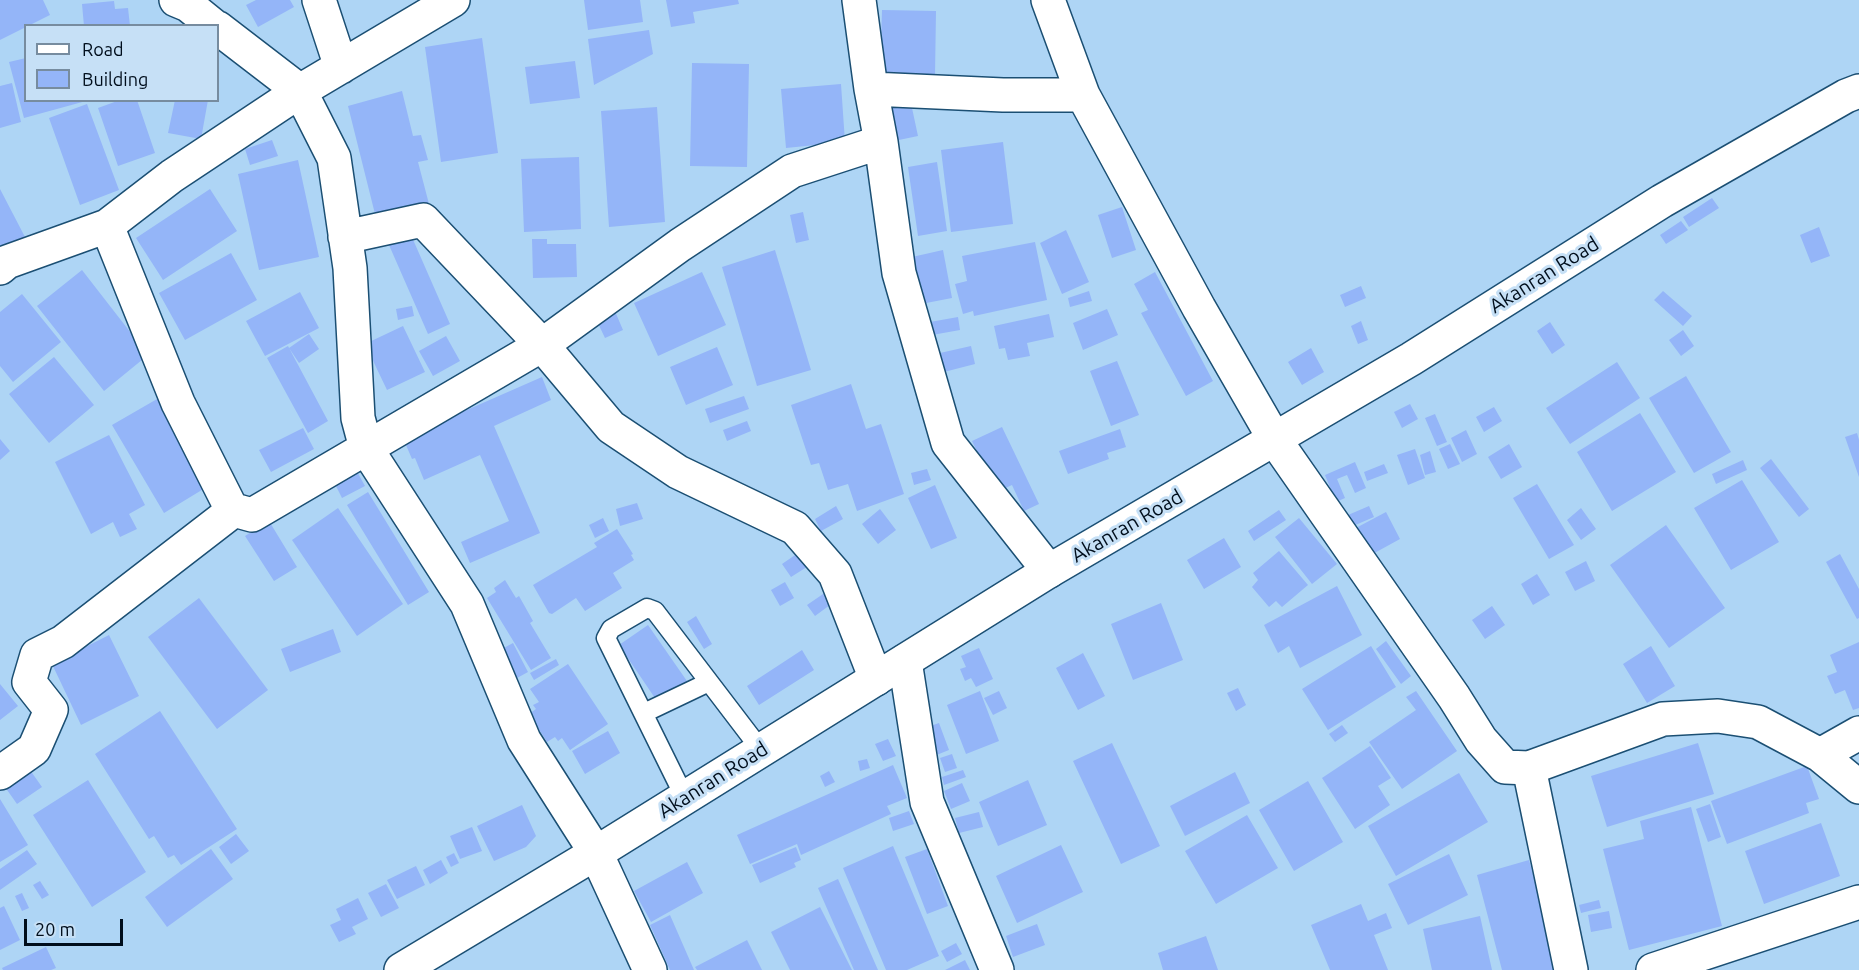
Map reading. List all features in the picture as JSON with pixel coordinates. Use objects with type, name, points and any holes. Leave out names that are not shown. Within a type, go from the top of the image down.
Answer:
[{"type":"street","points":[[176,0],[188,5],[212,24]]},
{"type":"street","points":[[319,0],[340,67]]},
{"type":"street","points":[[0,268],[7,262],[107,226],[172,176],[300,91],[453,0]]},
{"type":"street","points":[[859,0],[899,273],[948,443],[1049,571]]},
{"type":"street","points":[[1048,0],[1083,95],[1199,308],[1275,440],[1448,687],[1481,740],[1506,767],[1529,768],[1663,718],[1718,716],[1758,722],[1820,755],[1859,787]]},
{"type":"street","points":[[219,29],[300,91],[334,158],[350,268],[358,418],[366,448],[466,604],[525,740],[596,853],[650,970]]},
{"type":"street","points":[[871,89],[1083,95]]},
{"type":"street","name":"Akanran Road","points":[[401,970],[596,853],[1049,571],[1411,359],[1662,201],[1846,96],[1859,91]]},
{"type":"street","points":[[107,226],[178,403],[230,506],[234,510],[252,515],[542,345],[680,245],[792,171],[881,142]]},
{"type":"street","points":[[345,237],[423,220],[542,345],[611,427],[678,472],[795,528],[836,574],[876,679]]},
{"type":"street","points":[[0,773],[34,749],[51,710],[30,682],[37,655],[63,642],[234,510]]},
{"type":"street","points":[[905,661],[927,802],[997,970]]},
{"type":"street","points":[[1820,755],[1859,733]]},
{"type":"street","points":[[1529,768],[1571,970]]},
{"type":"street","points":[[1653,970],[1859,902]]},
{"type":"lane","points":[[684,798],[606,638],[612,629],[647,608],[655,611],[762,750]]},
{"type":"lane","points":[[644,713],[709,681]]},
{"type":"building","points":[[0,0],[43,0],[50,15],[32,24],[24,24],[24,28],[0,40]]},
{"type":"building","points":[[256,0],[290,0],[294,7],[258,27],[246,5]]},
{"type":"building","points":[[584,0],[640,0],[643,22],[588,30]]},
{"type":"building","points":[[666,0],[738,0],[739,4],[693,12],[695,23],[671,27]]},
{"type":"building","points":[[114,1],[115,9],[128,8],[130,24],[84,24],[82,4]]},
{"type":"building","points":[[882,10],[936,11],[935,75],[880,74]]},
{"type":"building","points":[[649,30],[653,54],[594,85],[588,39]]},
{"type":"building","points":[[482,38],[498,153],[441,162],[425,47]]},
{"type":"building","points":[[24,58],[24,102],[82,102],[24,118],[9,62]]},
{"type":"building","points":[[575,61],[580,98],[530,104],[525,67]]},
{"type":"building","points":[[692,63],[749,64],[747,167],[690,166]]},
{"type":"building","points":[[12,83],[21,122],[0,128],[0,86]]},
{"type":"building","points":[[841,84],[845,142],[786,148],[781,89]]},
{"type":"building","points":[[402,91],[413,136],[421,135],[428,160],[418,162],[429,204],[376,218],[348,106]]},
{"type":"building","points":[[909,94],[918,136],[894,141],[886,99]]},
{"type":"building","points":[[114,102],[138,102],[155,153],[118,166],[98,108]]},
{"type":"building","points":[[175,102],[208,102],[201,139],[168,133]]},
{"type":"building","points":[[87,104],[119,190],[80,205],[49,118]]},
{"type":"building","points":[[657,107],[665,222],[609,227],[601,111]]},
{"type":"building","points":[[272,140],[278,156],[250,165],[245,149]]},
{"type":"building","points":[[1003,142],[1013,224],[951,232],[941,150]]},
{"type":"building","points":[[579,157],[581,229],[524,232],[521,159]]},
{"type":"building","points":[[298,160],[319,257],[259,270],[238,174]]},
{"type":"building","points":[[937,162],[947,231],[918,236],[908,167]]},
{"type":"building","points":[[0,189],[25,237],[0,250]]},
{"type":"building","points":[[210,189],[237,231],[163,280],[136,238]]},
{"type":"building","points":[[1712,198],[1719,208],[1689,227],[1683,217]]},
{"type":"building","points":[[1122,207],[1136,250],[1112,258],[1098,215]]},
{"type":"building","points":[[803,212],[809,240],[796,243],[790,215]]},
{"type":"building","points":[[1681,221],[1688,230],[1666,244],[1660,235]]},
{"type":"building","points":[[1819,227],[1830,256],[1811,263],[1800,235]]},
{"type":"building","points":[[1066,230],[1089,282],[1062,294],[1040,243]]},
{"type":"building","points":[[411,235],[450,324],[428,334],[389,245]]},
{"type":"building","points":[[532,239],[547,239],[547,244],[576,244],[577,277],[533,278]]},
{"type":"building","points":[[1035,242],[1047,300],[974,316],[973,311],[963,314],[955,284],[967,281],[962,256]]},
{"type":"building","points":[[775,250],[811,370],[757,386],[722,267]]},
{"type":"building","points":[[943,250],[952,298],[921,304],[912,257]]},
{"type":"building","points":[[231,253],[257,300],[185,340],[159,293]]},
{"type":"building","points":[[82,270],[148,355],[104,391],[37,306]]},
{"type":"building","points":[[702,272],[726,325],[658,356],[634,303]]},
{"type":"building","points":[[1155,272],[1213,381],[1186,396],[1141,313],[1148,310],[1134,284]]},
{"type":"building","points":[[1361,286],[1366,298],[1345,307],[1340,295]]},
{"type":"building","points":[[1089,291],[1092,301],[1070,307],[1068,298]]},
{"type":"building","points":[[1663,291],[1692,316],[1683,326],[1654,300]]},
{"type":"building","points":[[300,292],[319,328],[265,356],[246,321]]},
{"type":"building","points":[[22,294],[61,342],[13,382],[0,366],[0,312]]},
{"type":"building","points":[[412,306],[414,316],[398,320],[396,309]]},
{"type":"building","points":[[614,309],[623,330],[605,338],[595,317]]},
{"type":"building","points":[[1107,309],[1118,335],[1083,350],[1073,323]]},
{"type":"building","points":[[1049,314],[1054,337],[1027,343],[1030,356],[1008,360],[1005,348],[999,349],[994,326]]},
{"type":"building","points":[[958,317],[960,330],[932,335],[930,322]]},
{"type":"building","points":[[1361,321],[1368,340],[1358,344],[1351,326]]},
{"type":"building","points":[[1550,322],[1565,345],[1552,354],[1537,331]]},
{"type":"building","points":[[403,326],[425,372],[387,390],[365,344]]},
{"type":"building","points":[[1683,330],[1694,346],[1681,356],[1669,340]]},
{"type":"building","points":[[309,334],[319,349],[299,363],[289,348]]},
{"type":"building","points":[[446,336],[460,361],[433,376],[419,351]]},
{"type":"building","points":[[288,346],[328,421],[308,433],[267,358]]},
{"type":"building","points":[[971,346],[975,364],[944,372],[940,353]]},
{"type":"building","points":[[717,347],[733,385],[686,405],[670,367]]},
{"type":"building","points":[[1311,348],[1324,372],[1302,385],[1288,362]]},
{"type":"building","points":[[54,357],[94,405],[49,443],[9,394]]},
{"type":"building","points":[[1117,361],[1139,415],[1111,426],[1090,371]]},
{"type":"building","points":[[1617,362],[1640,398],[1570,444],[1546,408]]},
{"type":"building","points":[[1686,376],[1731,452],[1694,473],[1649,398]]},
{"type":"building","points":[[542,377],[551,400],[494,426],[540,533],[470,563],[461,542],[509,521],[480,455],[424,480],[403,438]]},
{"type":"building","points":[[851,384],[866,429],[881,424],[904,494],[857,511],[848,484],[828,490],[819,463],[811,465],[791,405]]},
{"type":"building","points":[[164,395],[215,482],[164,513],[112,425]]},
{"type":"building","points":[[744,396],[749,409],[710,423],[705,409]]},
{"type":"building","points":[[1410,404],[1418,419],[1402,428],[1394,412]]},
{"type":"building","points":[[1494,407],[1502,421],[1484,432],[1476,417]]},
{"type":"building","points":[[1640,413],[1676,472],[1612,511],[1577,452]]},
{"type":"building","points":[[1435,414],[1447,442],[1437,446],[1425,418]]},
{"type":"building","points":[[747,421],[751,431],[727,441],[723,430]]},
{"type":"building","points":[[1002,427],[1039,504],[1024,511],[1012,485],[997,492],[972,441]]},
{"type":"building","points":[[303,428],[314,449],[271,472],[259,450]]},
{"type":"building","points":[[1120,429],[1126,447],[1107,453],[1109,459],[1068,474],[1059,451]]},
{"type":"building","points":[[1466,430],[1477,454],[1462,462],[1451,438]]},
{"type":"building","points":[[1857,433],[1859,440],[1859,477],[1845,437]]},
{"type":"building","points":[[109,435],[145,505],[129,514],[137,529],[120,537],[113,522],[91,534],[55,462]]},
{"type":"building","points":[[0,439],[10,451],[0,460]]},
{"type":"building","points":[[1450,444],[1460,464],[1448,469],[1439,449]]},
{"type":"building","points":[[1509,444],[1522,467],[1501,479],[1488,457]]},
{"type":"building","points":[[1415,449],[1425,478],[1408,485],[1397,455]]},
{"type":"building","points":[[1430,451],[1436,472],[1425,475],[1420,455]]},
{"type":"building","points":[[1771,459],[1809,509],[1799,517],[1760,468]]},
{"type":"building","points":[[1743,460],[1747,470],[1716,484],[1712,474]]},
{"type":"building","points":[[1355,462],[1366,488],[1355,493],[1347,475],[1337,479],[1345,498],[1336,502],[1325,475]]},
{"type":"building","points":[[1384,464],[1388,473],[1367,481],[1364,472]]},
{"type":"building","points":[[355,468],[365,486],[342,498],[333,480]]},
{"type":"building","points":[[927,469],[931,480],[914,485],[911,473]]},
{"type":"building","points":[[1742,480],[1779,542],[1731,570],[1694,508]]},
{"type":"building","points":[[1537,484],[1574,545],[1549,559],[1513,498]]},
{"type":"building","points":[[935,485],[957,538],[931,549],[908,498]]},
{"type":"building","points":[[368,492],[429,592],[408,605],[347,505]]},
{"type":"building","points":[[637,503],[643,519],[620,526],[616,509]]},
{"type":"building","points":[[836,506],[843,519],[821,531],[815,519]]},
{"type":"building","points":[[1369,506],[1374,517],[1353,526],[1348,515]]},
{"type":"building","points":[[338,508],[403,604],[357,636],[292,540]]},
{"type":"building","points":[[1581,508],[1596,529],[1581,540],[1567,520]]},
{"type":"building","points":[[880,509],[896,530],[878,544],[862,524]]},
{"type":"building","points":[[1279,510],[1286,520],[1254,541],[1248,531]]},
{"type":"building","points":[[1386,512],[1400,539],[1369,556],[1354,529]]},
{"type":"building","points":[[603,518],[609,531],[595,538],[589,525]]},
{"type":"building","points":[[1299,518],[1337,564],[1312,584],[1275,537]]},
{"type":"building","points":[[269,521],[297,567],[274,581],[245,536]]},
{"type":"building","points":[[1666,525],[1725,608],[1669,648],[1610,565]]},
{"type":"building","points":[[617,529],[633,554],[631,555],[634,560],[613,573],[622,588],[585,611],[576,598],[552,614],[549,613],[533,585],[597,547],[594,543]]},
{"type":"building","points":[[1224,538],[1241,567],[1204,589],[1187,560]]},
{"type":"building","points":[[801,551],[810,565],[791,577],[782,564]]},
{"type":"building","points":[[1279,551],[1308,585],[1282,607],[1276,601],[1269,607],[1252,587],[1258,580],[1253,573]]},
{"type":"building","points":[[1840,554],[1859,589],[1859,618],[1857,619],[1826,562]]},
{"type":"building","points":[[1586,561],[1595,581],[1575,591],[1565,572]]},
{"type":"building","points":[[1537,574],[1550,595],[1533,605],[1521,584]]},
{"type":"building","points":[[505,580],[516,598],[519,596],[533,621],[530,623],[551,658],[531,670],[487,598],[496,592],[494,588]]},
{"type":"building","points":[[785,582],[794,598],[780,606],[771,590]]},
{"type":"building","points":[[1337,586],[1362,635],[1300,668],[1289,646],[1278,653],[1264,625]]},
{"type":"building","points":[[826,592],[834,602],[815,616],[807,605]]},
{"type":"building","points":[[199,598],[268,690],[217,729],[148,637]]},
{"type":"building","points":[[1161,603],[1183,660],[1133,680],[1111,624]]},
{"type":"building","points":[[1492,606],[1505,625],[1485,639],[1472,620]]},
{"type":"building","points":[[696,616],[712,644],[704,649],[687,622]]},
{"type":"building","points":[[648,625],[689,684],[659,704],[619,645]]},
{"type":"building","points":[[333,629],[341,652],[290,672],[281,649]]},
{"type":"building","points":[[109,635],[139,696],[81,725],[52,664]]},
{"type":"building","points":[[1386,641],[1411,676],[1401,684],[1376,649]]},
{"type":"building","points":[[1859,642],[1859,708],[1853,710],[1845,690],[1835,694],[1827,676],[1837,672],[1830,655]]},
{"type":"building","points":[[513,643],[528,672],[517,678],[502,649]]},
{"type":"building","points":[[1371,646],[1396,687],[1328,730],[1302,689]]},
{"type":"building","points":[[1651,646],[1675,686],[1647,703],[1623,664]]},
{"type":"building","points":[[979,648],[993,679],[976,687],[971,678],[965,681],[960,669],[966,667],[961,656]]},
{"type":"building","points":[[802,650],[814,670],[759,705],[747,686]]},
{"type":"building","points":[[1083,653],[1105,696],[1078,710],[1056,668]]},
{"type":"building","points":[[556,659],[559,665],[534,680],[530,673]]},
{"type":"building","points":[[568,664],[608,724],[570,750],[562,738],[558,741],[555,737],[547,742],[529,714],[536,709],[533,705],[539,702],[530,689]]},
{"type":"building","points":[[0,684],[18,706],[0,720]]},
{"type":"building","points":[[1238,688],[1246,705],[1236,711],[1227,693]]},
{"type":"building","points":[[980,691],[999,741],[966,754],[947,705]]},
{"type":"building","points":[[999,691],[1007,708],[993,715],[984,698]]},
{"type":"building","points":[[1416,691],[1457,751],[1402,789],[1369,742],[1416,710],[1406,697]]},
{"type":"building","points":[[160,711],[237,829],[181,865],[174,855],[168,858],[154,836],[149,839],[95,754]]},
{"type":"building","points":[[939,723],[949,750],[929,758],[919,730]]},
{"type":"building","points":[[1342,725],[1348,733],[1335,742],[1329,734]]},
{"type":"building","points":[[608,731],[620,753],[585,774],[572,751]]},
{"type":"building","points":[[888,739],[896,756],[883,761],[875,744]]},
{"type":"building","points":[[1112,743],[1160,846],[1121,864],[1073,761]]},
{"type":"building","points":[[1698,743],[1714,794],[1607,827],[1591,776]]},
{"type":"building","points":[[1370,746],[1391,778],[1378,786],[1390,805],[1355,829],[1322,778]]},
{"type":"building","points":[[952,754],[957,768],[945,772],[940,758]]},
{"type":"building","points":[[867,759],[870,768],[860,771],[858,761]]},
{"type":"building","points":[[893,765],[907,798],[887,806],[891,814],[801,855],[797,844],[750,864],[737,835]]},
{"type":"building","points":[[1807,766],[1819,799],[1806,803],[1809,813],[1727,844],[1711,801]]},
{"type":"building","points":[[30,770],[42,787],[17,804],[5,787]]},
{"type":"building","points":[[963,770],[966,777],[944,785],[942,777]]},
{"type":"building","points":[[829,771],[835,782],[825,787],[820,776]]},
{"type":"building","points":[[1235,772],[1250,803],[1185,836],[1170,806]]},
{"type":"building","points":[[1459,773],[1488,822],[1396,876],[1368,826]]},
{"type":"building","points":[[88,780],[146,872],[92,907],[33,815]]},
{"type":"building","points":[[1028,780],[1047,825],[998,846],[979,802]]},
{"type":"building","points":[[1308,781],[1343,842],[1294,871],[1259,810]]},
{"type":"building","points":[[962,783],[970,801],[951,809],[944,791]]},
{"type":"building","points":[[0,799],[28,845],[0,862]]},
{"type":"building","points":[[1710,804],[1721,837],[1708,842],[1696,809]]},
{"type":"building","points":[[522,805],[536,836],[526,847],[494,861],[477,826]]},
{"type":"building","points":[[1691,807],[1722,926],[1629,950],[1603,849],[1644,839],[1640,821]]},
{"type":"building","points":[[909,811],[914,824],[893,831],[889,818]]},
{"type":"building","points":[[979,812],[983,827],[959,833],[955,818]]},
{"type":"building","points":[[1247,815],[1278,868],[1216,904],[1185,851]]},
{"type":"building","points":[[1821,823],[1840,876],[1764,904],[1745,851]]},
{"type":"building","points":[[472,827],[482,851],[460,859],[450,836]]},
{"type":"building","points":[[236,834],[249,851],[231,864],[219,847]]},
{"type":"building","points":[[1061,845],[1083,892],[1017,923],[996,876]]},
{"type":"building","points":[[893,846],[939,956],[907,970],[886,970],[843,868]]},
{"type":"building","points":[[796,847],[801,860],[794,863],[796,867],[760,883],[752,865]]},
{"type":"building","points":[[211,849],[233,879],[167,927],[145,897]]},
{"type":"building","points":[[927,849],[948,906],[927,914],[905,857]]},
{"type":"building","points":[[27,850],[37,864],[0,890],[0,869]]},
{"type":"building","points":[[454,853],[459,863],[451,867],[446,857]]},
{"type":"building","points":[[1449,854],[1468,895],[1408,925],[1388,884]]},
{"type":"building","points":[[441,860],[448,873],[430,884],[423,870]]},
{"type":"building","points":[[1529,860],[1559,970],[1502,970],[1477,875]]},
{"type":"building","points":[[687,862],[703,893],[651,922],[634,891]]},
{"type":"building","points":[[416,866],[425,885],[397,899],[387,880]]},
{"type":"building","points":[[838,879],[878,970],[854,970],[818,888]]},
{"type":"building","points":[[40,881],[49,895],[42,899],[33,885]]},
{"type":"building","points":[[386,884],[399,908],[381,917],[368,893]]},
{"type":"building","points":[[22,893],[29,908],[22,911],[15,896]]},
{"type":"building","points":[[358,898],[368,919],[352,927],[356,934],[339,942],[330,925],[341,920],[336,909]]},
{"type":"building","points":[[1599,900],[1601,908],[1581,913],[1579,905]]},
{"type":"building","points":[[1361,904],[1368,921],[1386,913],[1392,928],[1374,935],[1388,970],[1330,970],[1311,925]]},
{"type":"building","points":[[4,906],[20,940],[0,950],[0,908]]},
{"type":"building","points":[[820,907],[852,970],[790,970],[771,932]]},
{"type":"building","points":[[1609,911],[1612,928],[1591,932],[1588,915]]},
{"type":"building","points":[[670,915],[694,970],[670,970],[650,925]]},
{"type":"building","points":[[1480,916],[1492,970],[1432,970],[1423,929]]},
{"type":"building","points":[[1037,924],[1045,945],[1013,957],[1006,936]]},
{"type":"building","points":[[1206,936],[1218,970],[1163,970],[1158,953]]},
{"type":"building","points":[[747,940],[762,970],[697,970],[695,967]]},
{"type":"building","points":[[956,943],[962,954],[947,962],[941,951]]},
{"type":"building","points":[[46,947],[56,968],[51,970],[3,970],[2,968]]},
{"type":"building","points":[[965,960],[970,970],[945,970]]}]
